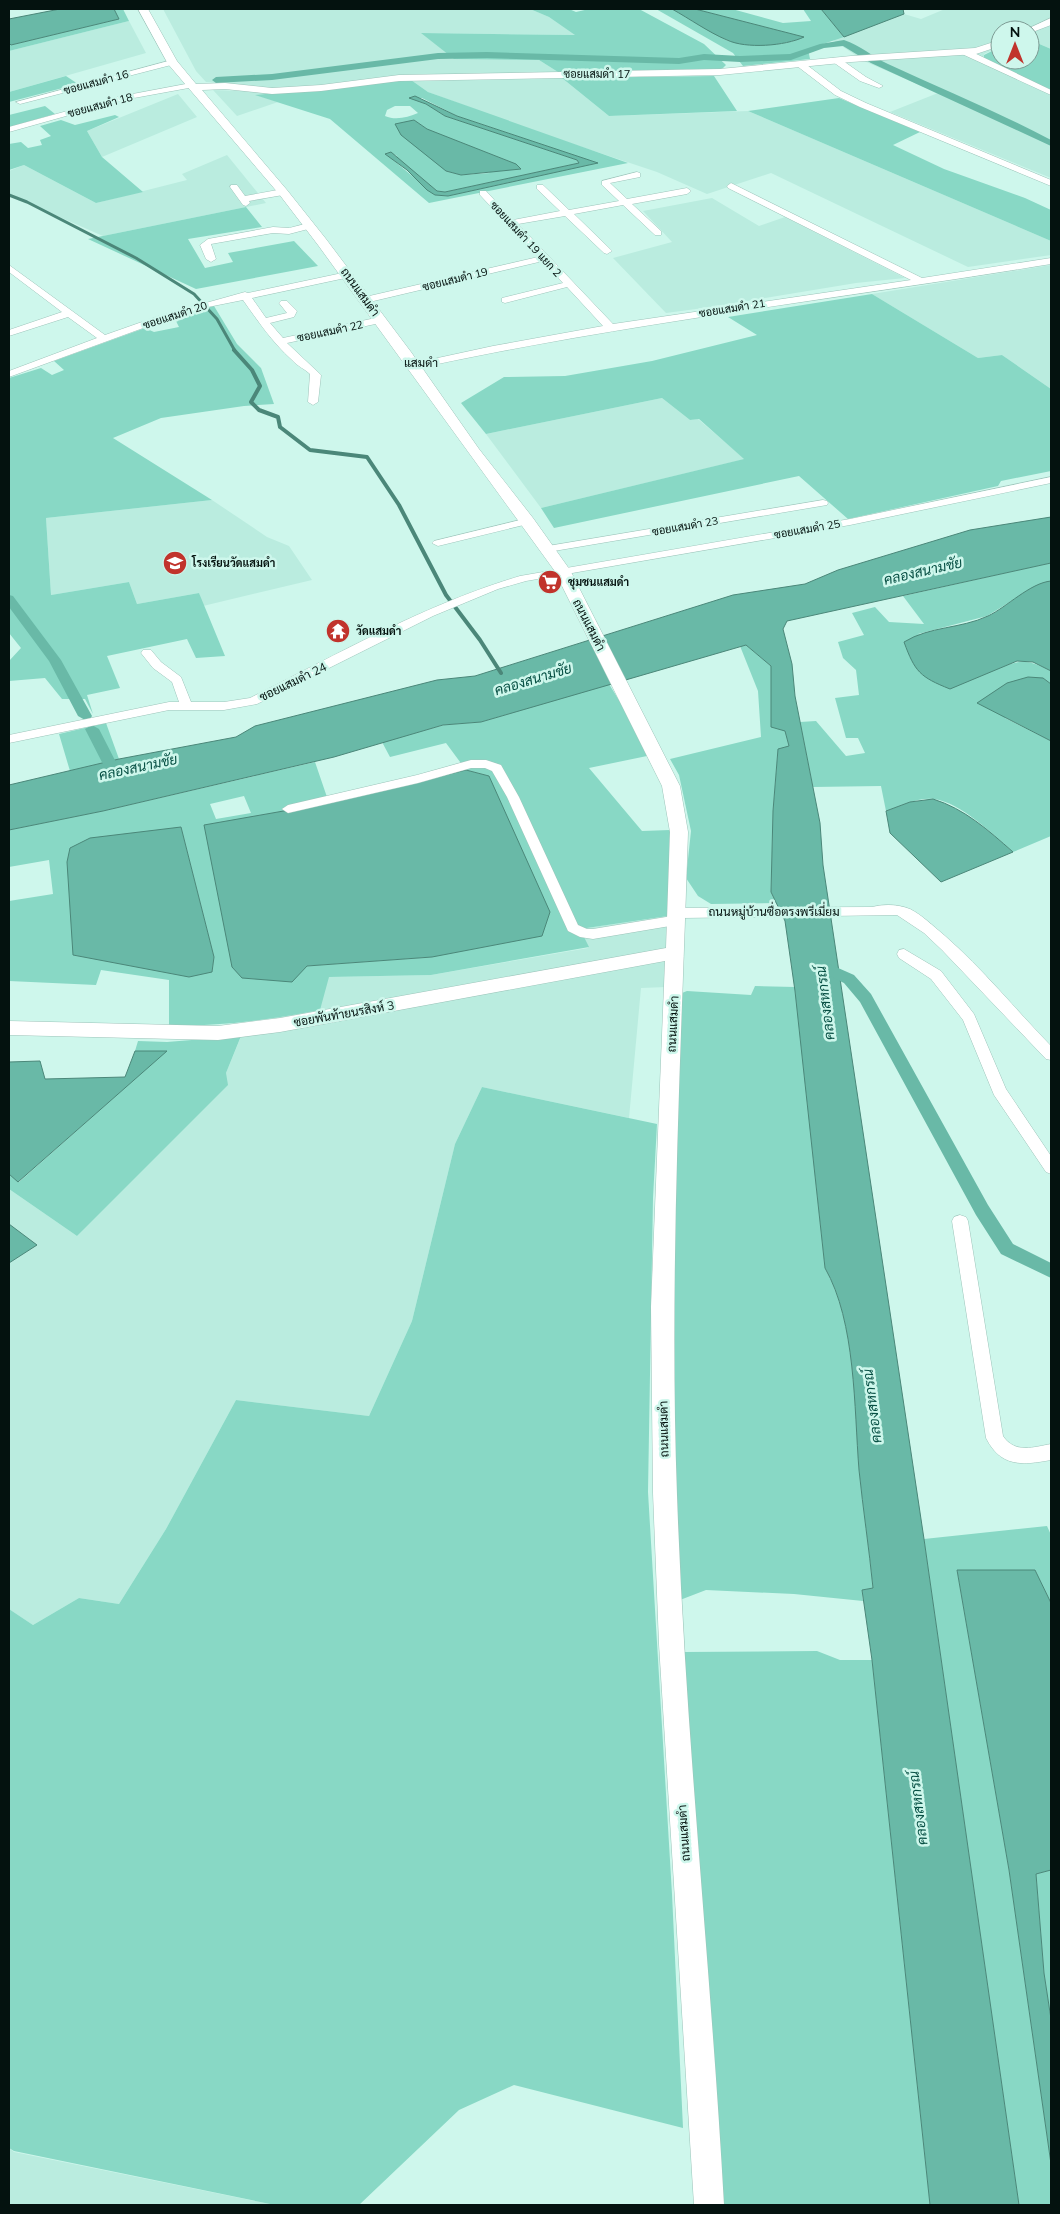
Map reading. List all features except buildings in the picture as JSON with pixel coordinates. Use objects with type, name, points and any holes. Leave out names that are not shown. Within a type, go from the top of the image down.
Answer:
[{"type":"street","name":"ถนนแสมดำ","points":[[143,9],[172,62],[283,192],[347,275],[474,452],[528,521],[562,570],[673,790],[679,832],[676,953],[667,1120],[662,1307],[665,1493],[671,1644],[709,2205]]},
{"type":"street","name":"ซอยแสมดำ 17","points":[[192,86],[225,86],[272,91],[320,88],[391,78],[683,74],[882,56],[965,52],[990,46]]},
{"type":"street","points":[[965,52],[1051,93]]},
{"type":"street","points":[[836,60],[857,76],[879,86]]},
{"type":"street","name":"ซอยแสมดำ 16","points":[[20,102],[172,62]]},
{"type":"street","points":[[800,64],[838,93],[863,105],[1051,183]]},
{"type":"street","name":"ซอยแสมดำ 18","points":[[9,130],[122,98],[192,86]]},
{"type":"street","points":[[637,175],[606,181],[605,183],[658,233]]},
{"type":"street","points":[[731,186],[919,280]]},
{"type":"street","points":[[234,187],[245,201],[283,192]]},
{"type":"street","points":[[540,187],[607,251]]},
{"type":"street","points":[[511,223],[688,191]]},
{"type":"street","name":"ซอยแสมดำ 19 แยก 2","points":[[482,193],[610,327]]},
{"type":"street","points":[[211,259],[206,245],[208,242],[276,230],[289,231],[309,226]]},
{"type":"street","name":"ซอยแสมดำ 19","points":[[365,300],[545,258]]},
{"type":"street","name":"ซอยแสมดำ 21","points":[[414,366],[481,350],[610,327],[1051,261]]},
{"type":"street","points":[[9,268],[104,338]]},
{"type":"street","name":"ซอยแสมดำ 20","points":[[9,374],[104,338],[206,304],[347,275]]},
{"type":"street","points":[[505,300],[569,284]]},
{"type":"street","points":[[245,296],[280,342],[297,360],[316,375],[313,402]]},
{"type":"street","points":[[263,322],[291,315],[292,312],[284,303]]},
{"type":"street","points":[[9,334],[70,313]]},
{"type":"street","name":"ซอยแสมดำ 22","points":[[280,342],[380,320]]},
{"type":"street","name":"ซอยแสมดำ 25","points":[[562,570],[850,522],[1051,480]]},
{"type":"street","name":"ซอยแสมดำ 23","points":[[548,550],[823,502]]},
{"type":"street","points":[[438,543],[528,521]]},
{"type":"street","name":"ซอยแสมดำ 24","points":[[9,739],[159,707],[224,706],[254,700],[429,614],[509,582],[562,570]]},
{"type":"street","points":[[147,653],[157,665],[177,680],[186,706]]},
{"type":"street","name":"ถนนหมู่บ้านซื่อตรงพรีเมี่ยม","points":[[288,809],[418,779],[472,764],[486,764],[497,768],[513,797],[573,928],[578,931],[593,934],[676,916],[771,912],[872,912],[880,917],[904,924],[917,923],[943,941],[1051,1055]]},
{"type":"street","name":"ซอยพันท้ายนรสิงห์ 3","points":[[9,1028],[218,1033],[328,1017],[676,953]]},
{"type":"street","points":[[904,954],[936,976],[969,1018],[977,1032],[999,1090],[1051,1168]]},
{"type":"street","points":[[960,1221],[995,1438],[1004,1453],[1016,1457],[1051,1452]]},
{"type":"shaded area","points":[[114,9],[123,9],[129,21],[9,51],[9,43],[11,45],[119,19]]},
{"type":"shaded area","points":[[163,9],[530,9],[549,17],[576,35],[422,33],[454,59],[539,60],[558,72],[562,78],[609,116],[748,111],[1051,241],[1051,255],[968,267],[771,173],[707,194],[657,172],[540,133],[428,92],[411,80],[257,95],[278,102],[237,116],[213,90],[240,91],[233,84],[206,82],[196,71]]},
{"type":"shaded area","points":[[530,9],[569,9],[576,12],[589,9],[639,9],[704,44],[726,65],[722,69],[558,72],[539,60],[454,59],[421,33],[575,35],[549,17]]},
{"type":"shaded area","points":[[656,9],[672,9],[728,41],[779,44],[803,37],[695,9],[732,9],[783,23],[811,21],[803,9],[821,9],[844,37],[808,49],[810,59],[743,66],[733,53]]},
{"type":"shaded area","points":[[945,9],[1051,9],[1051,49],[1040,44],[1040,20],[990,20],[990,51],[984,54],[984,57],[990,62],[990,70],[1008,70],[1051,90],[1051,178],[890,112],[938,93],[864,61],[833,40],[904,14],[921,19]]},
{"type":"shaded area","points":[[129,21],[146,53],[9,92],[9,51]]},
{"type":"shaded area","points":[[1040,44],[1051,49],[1051,90],[1008,70],[1040,70]]},
{"type":"shaded area","points":[[990,52],[990,62],[984,58],[984,55]]},
{"type":"shaded area","points":[[66,76],[78,84],[9,102],[9,92]]},
{"type":"shaded area","points":[[714,76],[737,111],[609,116],[562,78]]},
{"type":"shaded area","points":[[411,80],[428,92],[628,163],[429,203],[330,119],[255,95]],"holes":[[[410,98],[422,98],[457,116],[597,163],[448,196],[435,195],[386,154],[396,155],[399,160],[437,191],[445,192],[579,163],[577,160],[445,116],[426,104]],[[395,106],[410,106],[418,113],[398,118],[385,116],[387,110]],[[414,120],[490,173],[461,175],[446,171]]]},
{"type":"shaded area","points":[[178,94],[197,117],[102,157],[87,131]]},
{"type":"shaded area","points":[[839,98],[920,132],[893,145],[944,169],[1025,198],[1051,210],[1051,241],[748,111]]},
{"type":"shaded area","points":[[45,106],[55,114],[9,127],[9,115]]},
{"type":"shaded area","points":[[115,115],[119,117],[87,131],[102,157],[143,192],[96,203],[24,165],[9,170],[9,144],[21,142],[28,148],[42,145],[40,140],[51,136],[40,126],[61,120],[75,125]]},
{"type":"shaded area","points":[[227,155],[266,203],[103,236],[9,195],[9,171],[24,165],[96,203],[187,180],[182,174]]},
{"type":"shaded area","points":[[712,198],[759,226],[785,217],[905,278],[856,283],[666,313],[613,258],[672,242],[643,211]]},
{"type":"shaded area","points":[[246,207],[262,227],[188,239],[205,268],[233,262],[228,253],[294,241],[318,266],[196,289],[88,239]]},
{"type":"shaded area","points":[[1051,265],[1051,389],[1002,355],[978,358],[872,294]]},
{"type":"shaded area","points":[[872,294],[978,358],[1002,355],[1051,389],[1051,471],[1001,481],[998,486],[848,519],[799,476],[554,528],[541,508],[744,459],[699,419],[690,420],[662,398],[486,434],[461,403],[504,377],[565,376],[652,361],[757,335],[728,317]]},
{"type":"shaded area","points":[[214,306],[237,344],[261,368],[274,404],[244,406],[161,418],[113,438],[212,500],[46,518],[51,595],[129,582],[137,604],[199,593],[225,656],[196,658],[187,639],[107,656],[120,688],[87,695],[93,714],[85,699],[62,699],[45,678],[9,681],[9,661],[21,648],[9,633],[9,378],[41,368],[52,375],[64,370],[54,361],[145,328],[154,332],[179,327],[174,317]]},
{"type":"shaded area","points":[[662,398],[690,420],[698,419],[745,459],[541,508],[486,434]]},
{"type":"shaded area","name":"โรงเรียนวัดแสมดำ","points":[[212,500],[267,537],[289,546],[312,580],[203,606],[199,593],[137,604],[129,582],[51,595],[46,518]]},
{"type":"shaded area","points":[[1051,563],[1051,581],[1028,591],[987,616],[918,634],[994,670],[1017,662],[1028,662],[1051,671],[1051,684],[1043,678],[1005,718],[1051,741],[1051,836],[1013,852],[976,820],[955,806],[945,802],[934,799],[922,799],[886,811],[881,786],[813,787],[800,722],[816,721],[846,756],[865,753],[858,738],[846,738],[835,698],[859,695],[856,670],[843,658],[838,642],[864,635],[852,613],[875,607],[889,622],[924,624],[903,596]]},
{"type":"shaded area","points":[[746,645],[771,666],[789,746],[778,750],[773,811],[771,892],[776,903],[711,904],[698,896],[686,878],[691,831],[679,775],[670,759],[761,737],[758,691],[740,646]]},
{"type":"shaded area","points":[[609,684],[633,723],[647,756],[589,768],[642,831],[670,830],[668,916],[580,929],[589,947],[431,975],[329,977],[320,1010],[245,1022],[169,1026],[169,980],[101,970],[96,985],[9,981],[9,901],[53,894],[49,860],[9,867],[9,830],[103,811],[315,762],[329,803],[307,966],[432,957],[489,776],[466,770],[446,743],[390,757],[382,742],[444,725],[481,722]],"holes":[[[244,796],[251,813],[216,819],[210,804]],[[181,827],[214,957],[212,972],[73,955]]]},
{"type":"shaded area","points":[[106,723],[119,759],[70,771],[59,734]]},
{"type":"shaded area","points":[[668,916],[666,987],[641,988],[629,1118],[482,1087],[455,1144],[412,1321],[369,1416],[236,1400],[166,1529],[119,1604],[79,1598],[33,1625],[9,1609],[9,1189],[77,1236],[226,1073],[247,1022],[272,1020],[329,977],[431,975],[588,948],[580,929]]},
{"type":"shaded area","points":[[755,986],[795,987],[825,1268],[843,1314],[852,1366],[859,1470],[873,1588],[862,1590],[863,1601],[794,1594],[706,1590],[680,1600],[670,1410],[672,1251],[682,993],[687,991],[751,995]]},
{"type":"shaded area","points":[[241,1036],[226,1073],[228,1085],[77,1236],[9,1189],[9,1174],[19,1182],[166,1051],[135,1051],[138,1041],[167,1042]]},
{"type":"shaded area","points":[[482,1087],[657,1124],[653,1198],[648,1492],[672,1894],[683,2128],[514,2085],[459,2110],[359,2205],[275,2205],[14,2151],[9,2148],[9,1609],[33,1625],[79,1598],[119,1604],[166,1529],[236,1400],[369,1416],[412,1321],[455,1144]]},
{"type":"shaded area","points":[[1047,1526],[1051,1535],[1051,1603],[1035,1570],[957,1570],[1009,1870],[1051,2164],[1051,2205],[1019,2205],[924,1539]]},
{"type":"shaded area","points":[[817,1651],[840,1660],[872,1660],[930,2205],[721,2205],[684,1652]]},
{"type":"shaded area","points":[[1051,1870],[1051,2019],[1044,1973],[1036,1874]]},
{"type":"shaded area","points":[[9,2148],[14,2152],[275,2205],[9,2205]]},
{"type":"water","points":[[60,9],[114,9],[119,19],[11,45],[9,43],[9,19]]},
{"type":"water","points":[[672,9],[695,9],[804,37],[787,43],[744,45],[713,33]]},
{"type":"water","points":[[821,9],[903,9],[904,14],[844,37]]},
{"type":"water","points":[[415,96],[457,116],[598,163],[448,196],[435,195],[427,190],[407,170],[385,154],[391,152],[437,191],[445,192],[579,163],[577,160],[445,116],[426,104],[409,98]]},
{"type":"water","points":[[414,120],[427,129],[516,164],[521,169],[461,175],[446,171],[401,135],[395,124]]},
{"type":"water","points":[[1051,517],[1051,563],[787,621],[783,629],[792,664],[795,696],[820,823],[823,865],[924,1539],[1019,2205],[930,2205],[872,1660],[862,1590],[873,1588],[859,1470],[852,1366],[843,1314],[825,1268],[795,991],[785,921],[771,892],[773,811],[778,749],[789,746],[785,731],[771,727],[771,666],[746,645],[481,722],[443,725],[334,757],[103,811],[9,830],[9,785],[119,759],[236,737],[255,726],[437,680],[475,676],[733,595],[805,584],[838,570],[970,530]]},
{"type":"water","points":[[1051,581],[1051,671],[1033,662],[1017,661],[950,689],[925,677],[915,667],[904,642],[924,633],[988,616],[1035,586]]},
{"type":"water","points":[[1028,677],[1043,678],[1051,684],[1051,741],[977,703],[1007,683]]},
{"type":"water","points":[[466,770],[489,776],[550,912],[542,936],[432,957],[307,966],[292,982],[242,978],[232,967],[204,825],[329,803]]},
{"type":"water","points":[[933,799],[966,814],[1013,852],[941,882],[890,833],[886,811],[910,802]]},
{"type":"water","points":[[181,827],[214,957],[212,972],[189,977],[73,955],[67,862],[70,848],[90,838]]},
{"type":"water","points":[[135,1051],[167,1051],[18,1182],[9,1174],[9,1062],[40,1061],[45,1079],[125,1077]]},
{"type":"water","points":[[9,1224],[37,1245],[9,1263]]},
{"type":"water","points":[[957,1570],[1035,1570],[1051,1603],[1051,1870],[1036,1874],[1044,1973],[1051,2019],[1051,2164],[1009,1870]]},
{"type":"waterway","points":[[216,80],[272,77],[438,56],[487,55],[679,61],[704,57],[740,59],[791,57],[823,46],[844,43],[874,61],[1014,124],[1051,143]]},
{"type":"waterway","points":[[9,195],[27,202],[136,258],[194,294],[217,319],[235,351]]},
{"type":"waterway","name":"คลองสนามชัย","points":[[234,350],[252,370],[260,386],[251,402],[259,410],[278,417],[280,427],[310,450],[367,457],[399,505],[446,595],[480,640],[501,673]]},
{"type":"waterway","points":[[9,599],[55,660],[85,716]]},
{"type":"waterway","name":"คลองสนามชัย","points":[[92,729],[114,772]]},
{"type":"waterway","name":"คลองสหกรณ์","points":[[820,965],[849,979],[866,998],[982,1210],[1007,1249],[1051,1271]]},
{"type":"place","name":"โรงเรียนวัดแสมดำ","points":[[175,563]]},
{"type":"place","name":"ชุมชนแสมดำ","points":[[550,582]]},
{"type":"place","name":"วัดแสมดำ","points":[[338,631]]},
{"type":"district","name":"แสมดำ","points":[[421,363]]}]
